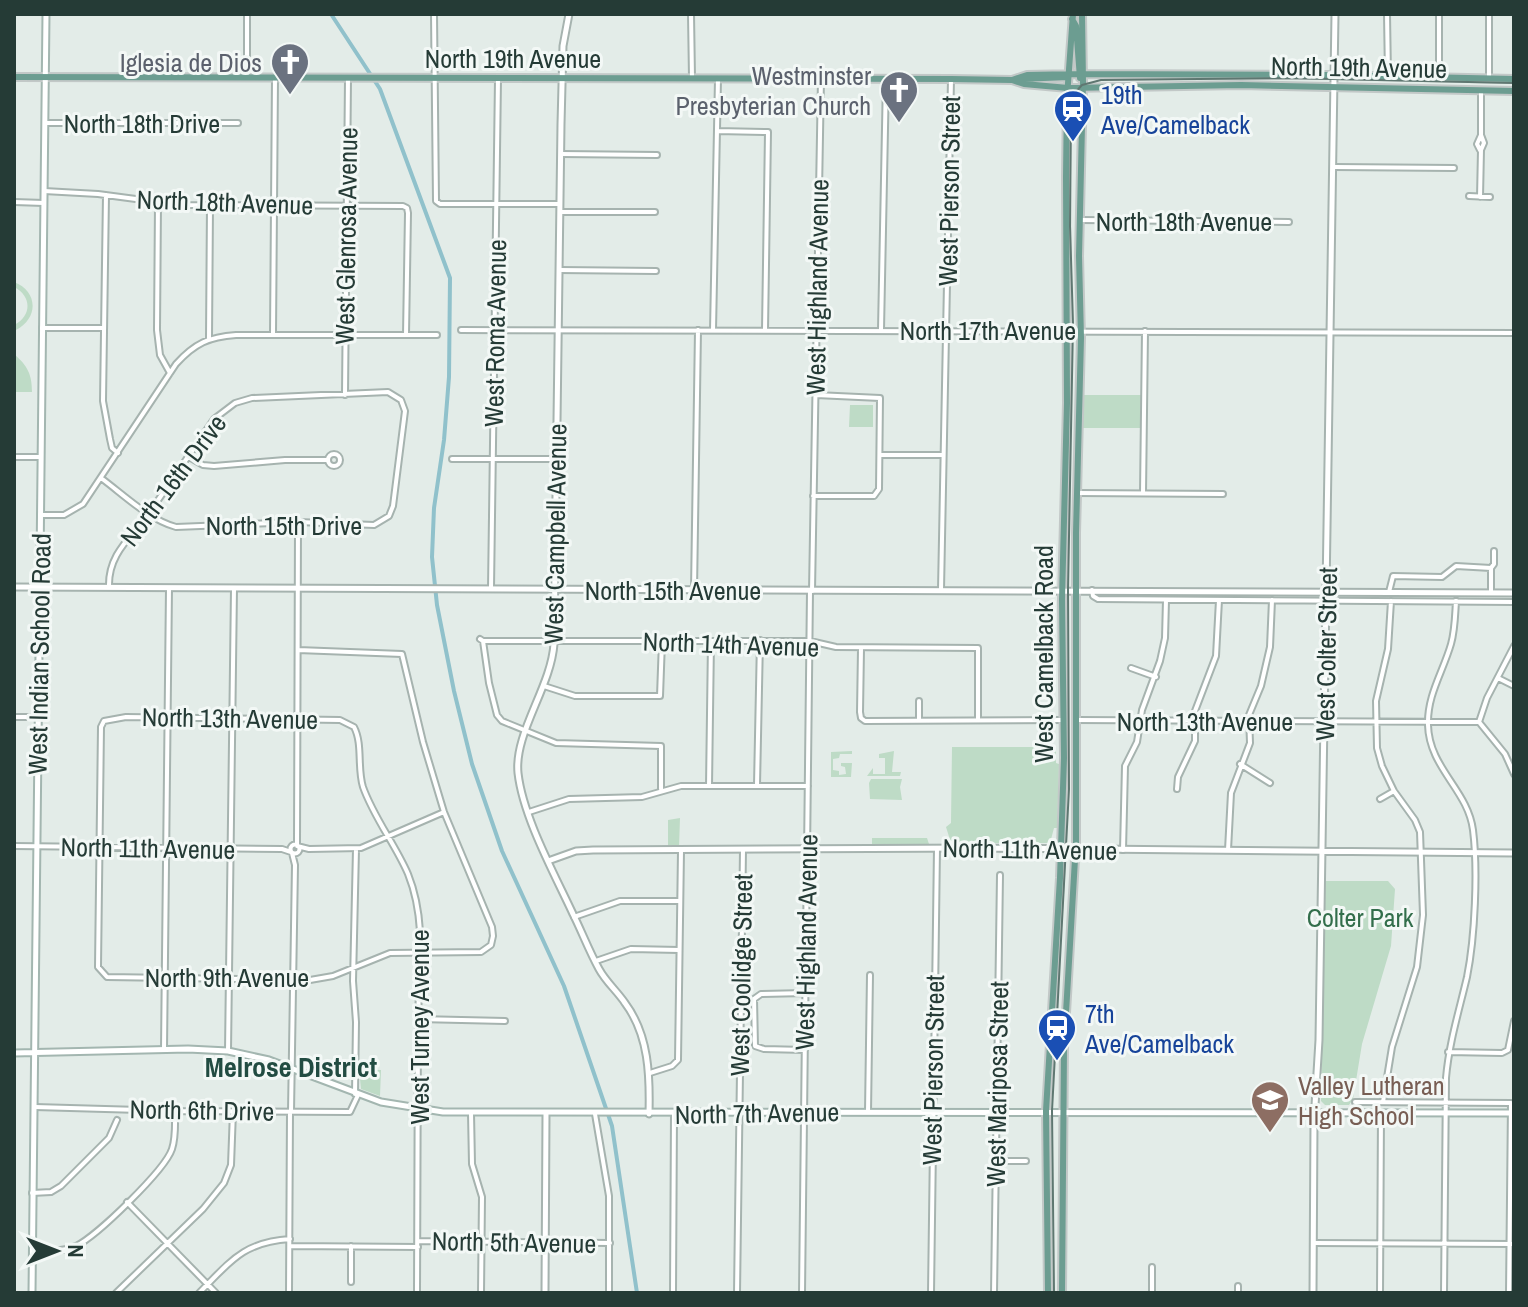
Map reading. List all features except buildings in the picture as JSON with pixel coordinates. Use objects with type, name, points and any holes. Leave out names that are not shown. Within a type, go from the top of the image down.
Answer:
[{"type":"main road","name":"West Camelback Road","points":[[1062,1293],[1066,992],[1076,850],[1082,14]]},
{"type":"main road","name":"West Camelback Road","points":[[1048,1293],[1046,1111],[1061,849],[1068,76],[1072,16]]},
{"type":"main road","points":[[1072,16],[1082,77]]},
{"type":"main road","name":"North 19th Avenue","points":[[1012,80],[1027,75],[1336,75],[1514,79]]},
{"type":"main road","name":"North 19th Avenue","points":[[14,77],[886,78],[1012,80],[1068,88],[1082,77]]},
{"type":"main road","name":"North 19th Avenue","points":[[1082,77],[1091,87],[1241,85],[1514,91]]},
{"type":"street","name":"West Indian School Road","points":[[32,1293],[46,14]]},
{"type":"street","points":[[247,14],[247,77]]},
{"type":"street","points":[[434,14],[436,201],[440,204],[560,204]]},
{"type":"street","name":"West Campbell Avenue","points":[[569,14],[563,46],[562,78],[554,640],[550,667],[526,732],[518,767],[529,812],[548,861],[595,962],[634,1018],[647,1054],[650,1073],[649,1114]]},
{"type":"street","points":[[691,14],[692,78]]},
{"type":"street","name":"West Colter Street","points":[[1313,1293],[1335,167],[1335,14]]},
{"type":"street","points":[[1387,14],[1388,76]]},
{"type":"street","points":[[1439,14],[1439,78]]},
{"type":"street","points":[[1489,14],[1489,79]]},
{"type":"street","points":[[273,335],[275,77]]},
{"type":"street","name":"West Glenrosa Avenue","points":[[345,395],[348,77]]},
{"type":"street","name":"West Roma Avenue","points":[[491,589],[498,78]]},
{"type":"street","name":"West Highland Avenue","points":[[802,1293],[821,78]]},
{"type":"street","points":[[881,330],[886,78]]},
{"type":"street","points":[[713,330],[718,79]]},
{"type":"street","name":"West Pierson Street","points":[[941,590],[951,79]]},
{"type":"street","points":[[1480,197],[1481,150],[1477,144],[1481,135],[1481,89]]},
{"type":"street","name":"North 18th Drive","points":[[45,123],[238,123]]},
{"type":"street","points":[[717,131],[768,132],[765,330]]},
{"type":"street","points":[[561,154],[657,155]]},
{"type":"street","points":[[1335,167],[1454,168]]},
{"type":"street","name":"North 18th Avenue","points":[[44,191],[210,206],[407,208],[406,335]]},
{"type":"street","points":[[106,195],[104,414],[112,448],[118,453]]},
{"type":"street","points":[[1469,196],[1490,197]]},
{"type":"street","points":[[14,202],[44,203]]},
{"type":"street","points":[[158,203],[157,330],[160,355],[170,373]]},
{"type":"street","points":[[209,338],[210,206]]},
{"type":"street","points":[[560,212],[655,212]]},
{"type":"street","name":"North 18th Avenue","points":[[1080,220],[1289,222]]},
{"type":"street","points":[[559,270],[656,271]]},
{"type":"street","points":[[42,328],[104,328]]},
{"type":"street","name":"North 17th Avenue","points":[[461,330],[1514,333]]},
{"type":"street","points":[[694,590],[698,330]]},
{"type":"street","points":[[1143,493],[1145,331]]},
{"type":"street","points":[[40,515],[73,512],[83,504],[170,373],[186,353],[209,338],[437,335]]},
{"type":"street","name":"North 16th Drive","points":[[109,587],[110,564],[214,419],[235,403],[261,397],[388,392],[396,396],[403,404],[405,422],[393,506],[385,519]]},
{"type":"street","points":[[813,496],[877,495],[880,455],[880,398],[816,395]]},
{"type":"street","points":[[880,455],[943,455]]},
{"type":"street","points":[[14,457],[41,457]]},
{"type":"street","points":[[189,457],[203,465],[214,466],[328,460]]},
{"type":"street","points":[[452,459],[556,459]]},
{"type":"street","name":"North 15th Drive","points":[[101,478],[162,523],[176,527],[298,522],[374,525],[385,519]]},
{"type":"street","points":[[1077,493],[1223,494]]},
{"type":"street","points":[[289,1293],[298,522]]},
{"type":"street","points":[[1491,593],[1494,551]]},
{"type":"street","points":[[1389,592],[1393,576],[1442,577],[1456,566],[1491,568]]},
{"type":"street","name":"North 15th Avenue","points":[[14,587],[1514,593]]},
{"type":"street","points":[[164,1049],[169,588]]},
{"type":"street","points":[[228,1051],[234,588]]},
{"type":"street","name":"North 15th Avenue","points":[[1092,590],[1094,598],[1514,602]]},
{"type":"street","points":[[1138,591],[1138,599]]},
{"type":"street","points":[[1123,850],[1125,766],[1137,742],[1140,721],[1156,677],[1163,647],[1166,600]]},
{"type":"street","points":[[1177,789],[1178,777],[1195,741],[1195,711],[1216,656],[1219,600]]},
{"type":"street","points":[[1228,851],[1229,803],[1240,764],[1250,743],[1249,715],[1268,658],[1272,600]]},
{"type":"street","points":[[1383,1102],[1392,1047],[1413,981],[1421,942],[1423,852],[1417,825],[1394,791],[1382,766],[1376,723],[1376,701],[1388,649],[1391,601]]},
{"type":"street","points":[[1444,1293],[1448,1052],[1471,948],[1474,852],[1470,815],[1460,794],[1436,760],[1428,722],[1433,688],[1454,631],[1456,601]]},
{"type":"street","name":"North 14th Avenue","points":[[526,732],[502,721],[497,715],[481,640],[760,640],[810,641],[836,647],[861,648],[978,648],[978,720]]},
{"type":"street","points":[[757,785],[760,640]]},
{"type":"street","points":[[544,686],[575,696],[660,696],[662,641]]},
{"type":"street","points":[[709,786],[711,641]]},
{"type":"street","points":[[1514,646],[1487,698],[1479,722],[1507,759],[1514,774]]},
{"type":"street","points":[[861,648],[861,718],[865,721],[1064,720]]},
{"type":"street","points":[[295,849],[356,849],[444,812],[402,654],[298,650]]},
{"type":"street","points":[[1131,668],[1156,677]]},
{"type":"street","points":[[1498,678],[1514,686]]},
{"type":"street","points":[[919,701],[919,720]]},
{"type":"street","points":[[14,717],[38,717]]},
{"type":"street","name":"North 13th Avenue","points":[[100,847],[101,727],[104,721],[126,717],[340,720],[354,727]]},
{"type":"street","name":"North 13th Avenue","points":[[1076,720],[1479,722]]},
{"type":"street","name":"West Turney Avenue","points":[[354,727],[362,782],[411,884],[419,910],[417,1293]]},
{"type":"street","points":[[526,732],[556,743],[661,746],[661,789]]},
{"type":"street","points":[[1507,759],[1514,755]]},
{"type":"street","points":[[1240,764],[1270,783]]},
{"type":"street","points":[[529,812],[569,799],[642,797],[661,789],[681,786],[808,786]]},
{"type":"street","points":[[1380,799],[1394,791]]},
{"type":"street","name":"North 9th Avenue","points":[[100,847],[98,967],[107,977],[293,980],[333,976],[390,953],[481,952],[491,945],[492,927],[444,812]]},
{"type":"street","name":"North 11th Avenue","points":[[14,846],[295,849]]},
{"type":"street","name":"West Pierson Street","points":[[931,1293],[937,848]]},
{"type":"street","name":"North 11th Avenue","points":[[548,861],[584,850],[937,848],[1514,853]]},
{"type":"street","points":[[356,849],[354,966],[357,1094]]},
{"type":"street","name":"West Coolidge Street","points":[[737,1293],[743,850]]},
{"type":"street","points":[[650,1073],[672,1066],[678,1060],[681,851]]},
{"type":"street","name":"West Mariposa Street","points":[[994,1293],[1000,875]]},
{"type":"street","points":[[574,917],[620,901],[680,901]]},
{"type":"street","points":[[595,962],[631,949],[679,950]]},
{"type":"street","points":[[868,1112],[870,975]]},
{"type":"street","points":[[805,1050],[757,1048],[754,1043],[754,999],[761,994],[806,993]]},
{"type":"street","points":[[418,1019],[505,1021]]},
{"type":"street","points":[[1448,1052],[1502,1053],[1508,1050],[1514,1021]]},
{"type":"street","name":"North 7th Avenue","points":[[14,1053],[164,1049],[228,1051],[292,1068],[357,1094],[418,1110],[471,1113],[1512,1113]]},
{"type":"street","name":"North 6th Drive","points":[[35,1107],[350,1112],[357,1094]]},
{"type":"street","points":[[1355,1102],[1510,1102],[1509,1293]]},
{"type":"street","points":[[32,1251],[62,1250],[77,1245],[127,1202],[159,1170],[169,1155],[174,1139],[175,1111]]},
{"type":"street","points":[[116,1293],[203,1209],[224,1183],[231,1165],[233,1111]]},
{"type":"street","points":[[1380,1293],[1381,1112]]},
{"type":"street","points":[[471,1113],[471,1155],[482,1197],[481,1293]]},
{"type":"street","points":[[673,1293],[674,1113]]},
{"type":"street","points":[[545,1293],[546,1114]]},
{"type":"street","points":[[598,1114],[608,1179],[609,1293]]},
{"type":"street","points":[[32,1193],[51,1192],[61,1186],[109,1138],[117,1120]]},
{"type":"street","points":[[995,1161],[1026,1161]]},
{"type":"street","points":[[127,1202],[216,1293]]},
{"type":"street","points":[[199,1293],[240,1252],[262,1243],[290,1239]]},
{"type":"street","name":"North 5th Avenue","points":[[290,1246],[610,1243]]},
{"type":"street","points":[[1314,1243],[1511,1244]]},
{"type":"street","points":[[351,1246],[351,1282]]},
{"type":"street","points":[[1152,1267],[1152,1293]]},
{"type":"street","points":[[1238,1286],[1238,1293]]},
{"type":"green space","points":[[14,282],[28,292],[33,305],[29,319],[16,330],[14,325],[24,317],[28,306],[24,295],[14,287]]},
{"type":"green space","points":[[14,354],[28,371],[32,392],[14,392]]},
{"type":"green space","points":[[1084,395],[1141,395],[1140,428],[1082,428]]},
{"type":"green space","points":[[850,405],[873,405],[873,427],[849,427]]},
{"type":"green space","points":[[952,747],[1056,747],[1056,763],[1059,764],[1057,828],[1054,828],[1050,843],[951,843],[946,827],[951,823]]},
{"type":"green space","points":[[852,751],[852,754],[840,754],[839,758],[833,759],[833,770],[839,771],[839,775],[846,774],[841,763],[852,763],[851,777],[831,777],[831,752]]},
{"type":"green space","points":[[894,751],[892,772],[901,772],[900,776],[867,776],[873,768],[873,774],[885,774],[885,758],[879,758],[879,754]]},
{"type":"green space","points":[[871,779],[902,779],[902,800],[870,799]]},
{"type":"green space","points":[[680,818],[679,847],[668,848],[668,820]]},
{"type":"green space","points":[[872,838],[927,838],[929,844],[872,844]]},
{"type":"green space","name":"Colter Park","points":[[1325,881],[1388,881],[1395,889],[1391,946],[1362,1044],[1353,1099],[1349,1105],[1325,1105],[1321,1101]]},
{"type":"green space","points":[[359,1069],[381,1070],[380,1096],[361,1089]]},
{"type":"waterway","points":[[331,14],[380,89],[450,278],[449,377],[434,508],[432,557],[437,605],[472,764],[502,851],[564,986],[612,1126],[637,1293]]},
{"type":"tram line","points":[[1054,1293],[1052,1111],[1069,789],[1068,590],[1073,324],[1070,226],[1071,107],[1074,94],[1082,85],[1101,80],[1286,78],[1514,83]]},
{"type":"place","name":"Iglesia de Dios","points":[[290,96]]},
{"type":"place","name":"Westminster Presbyterian Church","points":[[899,124]]},
{"type":"place","name":"19th Ave/Camelback","points":[[1073,143]]},
{"type":"place","name":"7th Ave/Camelback","points":[[1057,1062]]},
{"type":"place","name":"Valley Lutheran High School","points":[[1270,1134]]},
{"type":"district","name":"Melrose District","points":[[291,1067]]}]
